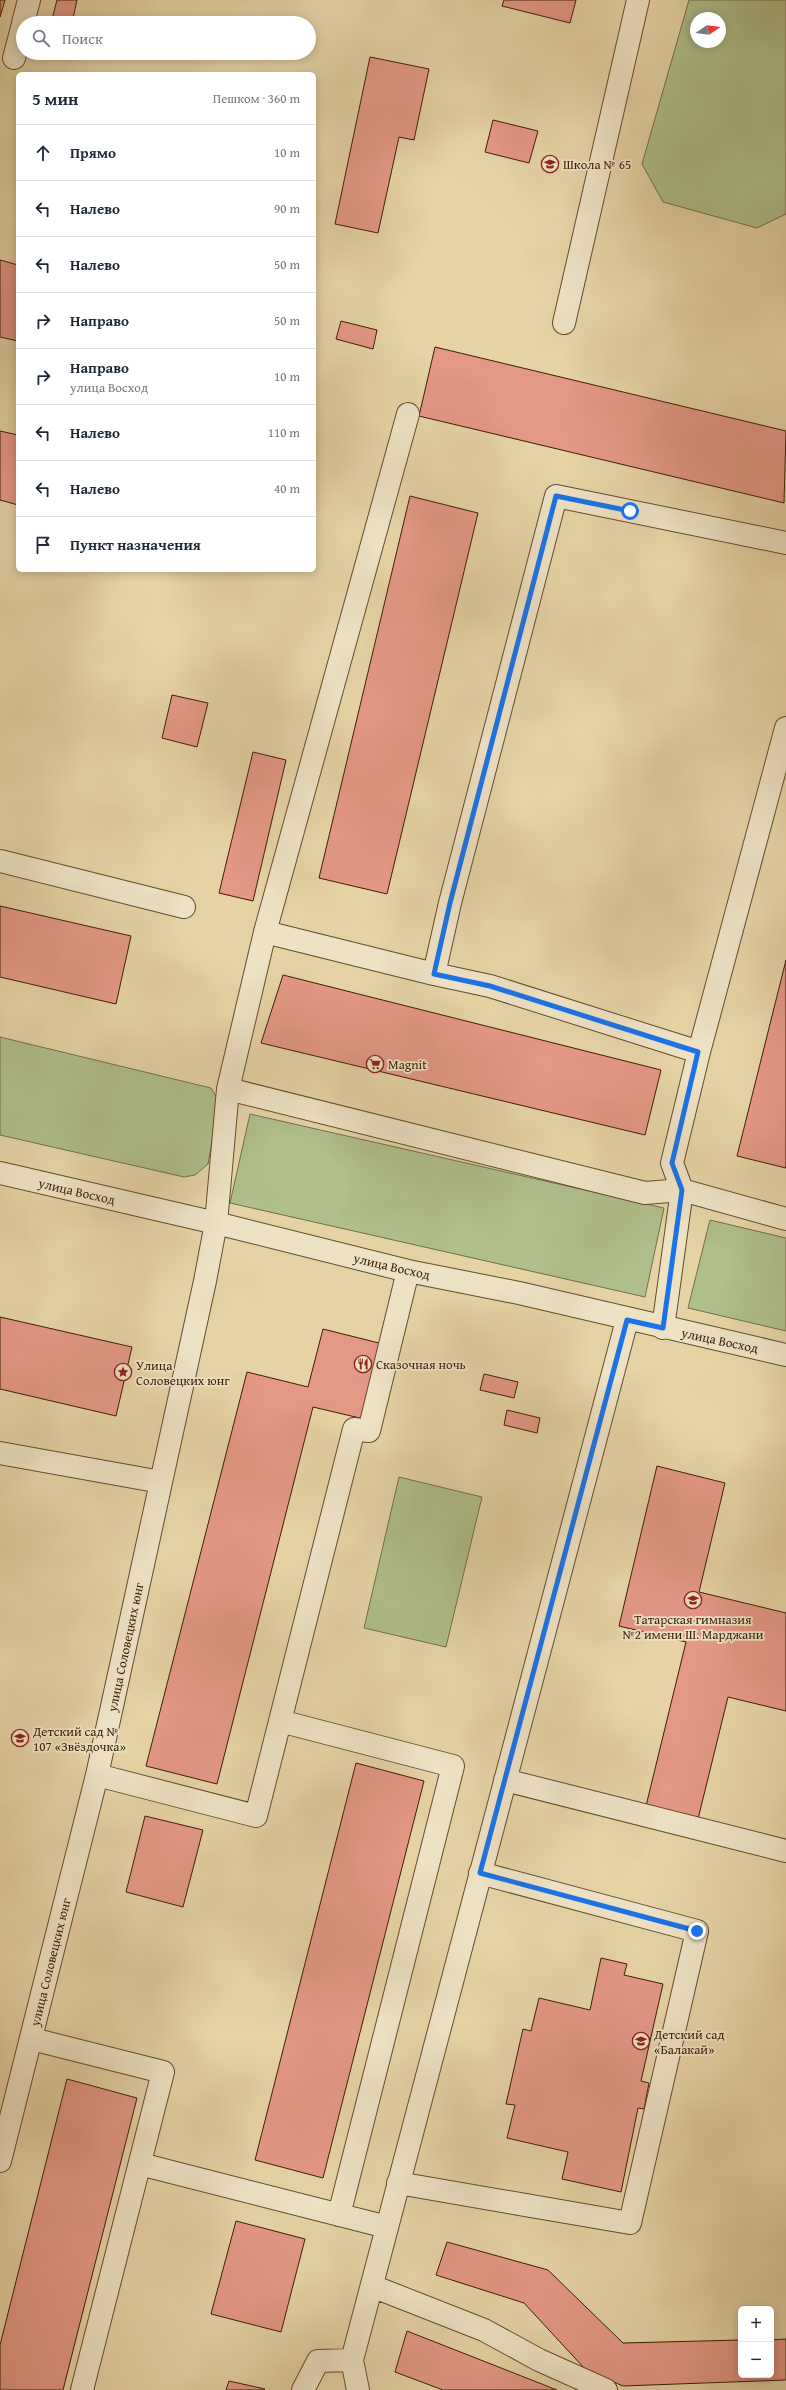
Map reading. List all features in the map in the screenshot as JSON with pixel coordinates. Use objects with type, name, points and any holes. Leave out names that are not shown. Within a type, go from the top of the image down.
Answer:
[{"type":"street","points":[[25,16],[29,0]]},
{"type":"street","points":[[564,323],[638,0]]},
{"type":"street","points":[[14,58],[16,50]]},
{"type":"street","name":"улица Соловецких юнг","points":[[0,2161],[32,2039],[97,1776],[161,1482],[216,1223],[228,1089],[265,932],[408,414]]},
{"type":"street","points":[[434,974],[450,903],[556,496],[786,543]]},
{"type":"street","points":[[663,1328],[682,1190],[672,1163],[698,1052],[785,736]]},
{"type":"street","points":[[0,861],[184,907]]},
{"type":"street","points":[[265,932],[434,974],[490,986],[698,1052]]},
{"type":"street","points":[[228,1089],[646,1193],[682,1190],[786,1219]]},
{"type":"street","name":"улица Восход","points":[[0,1173],[216,1223],[408,1271],[519,1294],[627,1320],[786,1355]]},
{"type":"street","points":[[97,1776],[256,1816],[354,1429],[369,1431],[408,1271]]},
{"type":"street","points":[[358,2390],[352,2360],[627,1320]]},
{"type":"street","points":[[0,1453],[161,1482]]},
{"type":"street","points":[[280,1721],[453,1766],[339,2215]]},
{"type":"street","points":[[505,1780],[786,1851]]},
{"type":"street","points":[[398,2183],[630,2223],[697,1931],[480,1873]]},
{"type":"street","points":[[32,2039],[163,2072],[82,2390]]},
{"type":"street","points":[[140,2164],[386,2228]]},
{"type":"street","points":[[372,2286],[484,2330],[539,2360],[606,2390]]},
{"type":"street","points":[[303,2390],[318,2362],[352,2360]]},
{"type":"green space","points":[[689,0],[786,0],[786,214],[757,228],[663,202],[642,164]]},
{"type":"green space","points":[[0,1037],[211,1088],[219,1101],[208,1164],[195,1175],[184,1177],[0,1135]]},
{"type":"green space","points":[[250,1114],[664,1208],[645,1297],[230,1203]]},
{"type":"green space","points":[[710,1220],[786,1238],[786,1331],[688,1308]]},
{"type":"green space","points":[[399,1477],[482,1497],[446,1647],[364,1628]]},
{"type":"building","points":[[0,0],[5,0],[0,17]]},
{"type":"building","points":[[57,0],[77,0],[74,16],[53,16]]},
{"type":"building","points":[[504,0],[576,0],[570,23],[502,6]]},
{"type":"building","points":[[370,57],[429,69],[414,140],[399,137],[378,233],[335,224]]},
{"type":"building","points":[[493,120],[538,131],[529,163],[485,152]]},
{"type":"building","points":[[0,260],[16,264],[16,341],[0,337]]},
{"type":"building","points":[[341,321],[377,330],[373,349],[336,339]]},
{"type":"building","points":[[435,347],[786,431],[784,503],[419,416]]},
{"type":"building","points":[[0,431],[16,435],[16,504],[0,500]]},
{"type":"building","points":[[410,496],[478,513],[387,894],[319,878]]},
{"type":"building","points":[[172,695],[208,703],[197,747],[162,738]]},
{"type":"building","points":[[253,752],[286,760],[253,901],[219,893]]},
{"type":"building","points":[[0,906],[131,936],[116,1004],[0,977]]},
{"type":"building","points":[[786,960],[786,1168],[737,1156]]},
{"type":"building","points":[[283,975],[661,1070],[645,1135],[261,1043]]},
{"type":"building","points":[[0,1317],[132,1347],[116,1416],[0,1389]]},
{"type":"building","points":[[323,1329],[383,1344],[364,1419],[313,1407],[217,1784],[146,1766],[247,1372],[308,1387]]},
{"type":"building","points":[[484,1374],[518,1382],[514,1398],[480,1390]]},
{"type":"building","points":[[507,1410],[540,1418],[537,1433],[504,1425]]},
{"type":"building","points":[[657,1466],[725,1483],[699,1592],[786,1613],[786,1711],[728,1697],[697,1823],[645,1810],[686,1642],[619,1626]]},
{"type":"building","points":[[356,1763],[424,1781],[323,2178],[255,2160]]},
{"type":"building","points":[[145,1816],[203,1830],[183,1907],[126,1892]]},
{"type":"building","points":[[601,1958],[627,1964],[624,1975],[663,1984],[641,2081],[649,2083],[644,2109],[638,2108],[621,2192],[562,2179],[568,2152],[507,2138],[515,2105],[506,2104],[523,2029],[531,2031],[539,1998],[590,2010]]},
{"type":"building","points":[[67,2079],[137,2098],[63,2390],[0,2390],[0,2345]]},
{"type":"building","points":[[236,2221],[305,2239],[281,2332],[211,2314]]},
{"type":"building","points":[[447,2242],[548,2270],[623,2343],[738,2340],[738,2378],[774,2378],[774,2340],[786,2339],[786,2380],[623,2386],[586,2370],[524,2303],[436,2275]]},
{"type":"building","points":[[407,2331],[557,2390],[443,2390],[395,2372]]},
{"type":"building","points":[[229,2381],[265,2389],[226,2390]]},
{"type":"place","name":"Школа № 65","points":[[550,164]]},
{"type":"place","name":"Magnit","points":[[375,1064]]},
{"type":"place","name":"Сказочная ночь","points":[[363,1364]]},
{"type":"place","name":"Улица Соловецких юнг","points":[[123,1372]]},
{"type":"place","name":"Татарская гимназия №2 имени Ш. Марджани","points":[[693,1600]]},
{"type":"place","name":"Детский сад № 107 «Звёздочка»","points":[[20,1738]]},
{"type":"place","name":"Детский сад «Балакай»","points":[[641,2041]]},
{"type":"route","points":[[630,511],[556,496],[450,903],[434,974],[490,986],[698,1052],[672,1163],[682,1190],[663,1328],[627,1320],[480,1873],[697,1931]]}]
